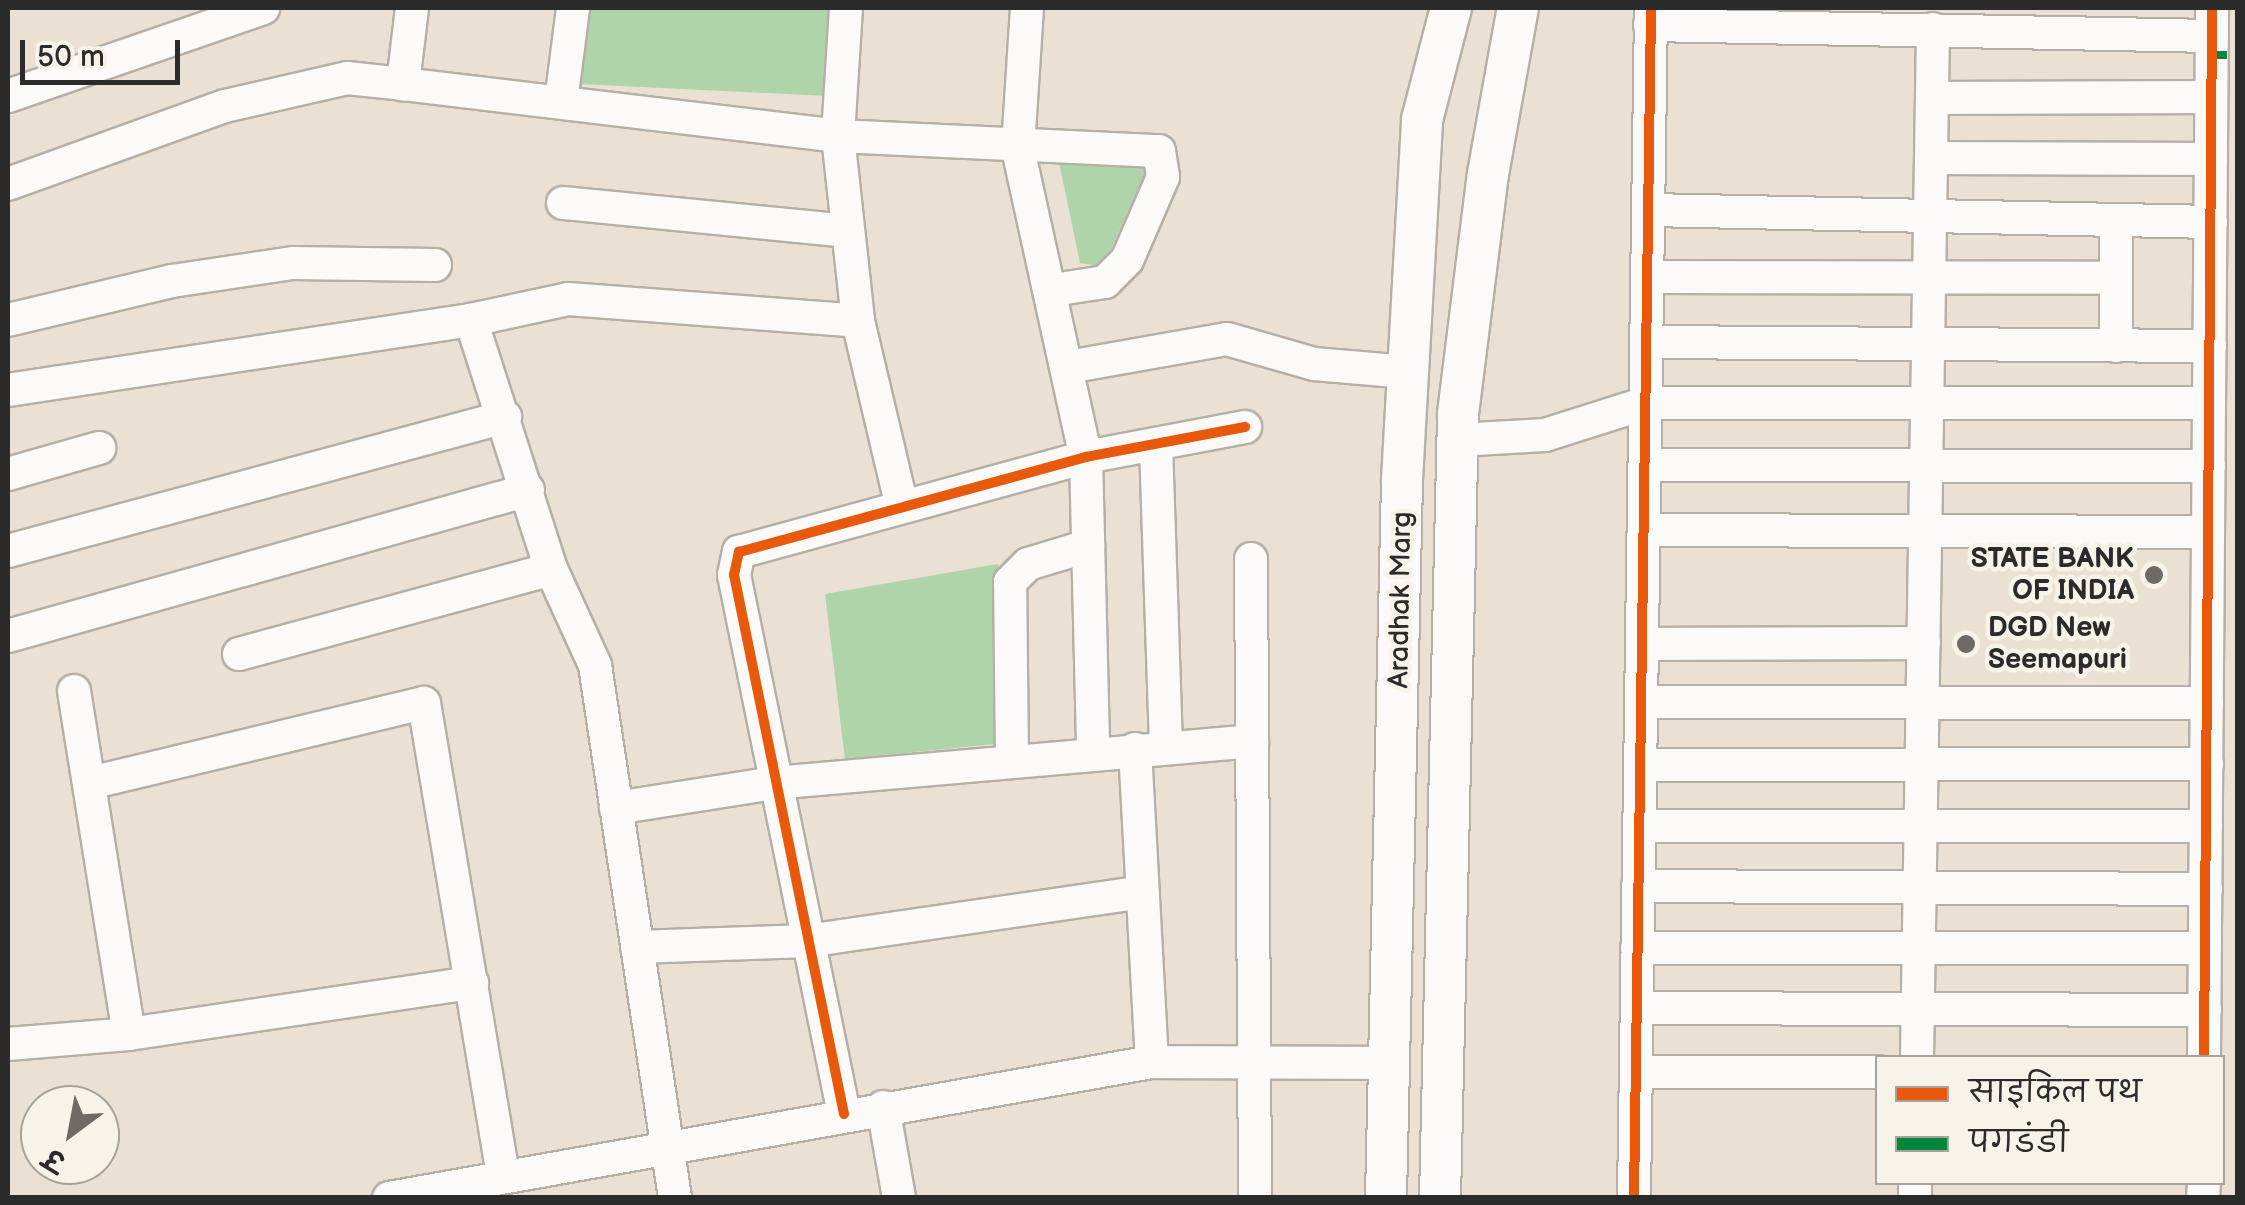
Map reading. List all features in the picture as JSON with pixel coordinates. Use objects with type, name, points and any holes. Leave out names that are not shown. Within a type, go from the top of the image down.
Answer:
[{"type":"main road","name":"Aradhak Marg","points":[[1386,1198],[1408,381],[1422,120],[1451,8]]},
{"type":"main road","name":"Aradhak Marg","points":[[1440,1198],[1460,394],[1518,8]]},
{"type":"main road","points":[[1408,381],[1460,394]]},
{"type":"street","points":[[8,96],[263,8]]},
{"type":"street","points":[[403,84],[412,8]]},
{"type":"street","points":[[561,102],[573,8]]},
{"type":"street","points":[[846,8],[838,136],[848,231],[858,321],[900,503]]},
{"type":"street","points":[[1027,8],[1018,149],[1053,290],[1086,456],[1093,753]]},
{"type":"street","points":[[1634,1198],[1650,16],[1914,22],[2150,20],[2218,38],[2212,98],[2210,222],[2224,271],[2210,346],[2204,1055]]},
{"type":"street","points":[[1914,22],[1932,98],[1917,1055]]},
{"type":"street","points":[[8,184],[225,106],[347,78],[838,136],[1018,149],[1148,147],[1165,160],[1153,206],[1118,272],[1090,287],[1053,290]]},
{"type":"street","points":[[1932,98],[2212,98]]},
{"type":"street","points":[[1931,158],[2211,159]]},
{"type":"street","points":[[564,203],[848,231]]},
{"type":"street","points":[[1649,210],[2210,222]]},
{"type":"street","points":[[2116,220],[2116,346]]},
{"type":"street","points":[[8,320],[158,284],[293,263],[435,266]]},
{"type":"street","points":[[1648,277],[2116,278]]},
{"type":"street","points":[[8,390],[471,320],[526,304],[597,299],[858,321]]},
{"type":"street","points":[[471,320],[551,569],[595,665],[675,1198]]},
{"type":"street","points":[[1068,367],[1227,339],[1314,364],[1408,381]]},
{"type":"street","points":[[1646,342],[2210,346]]},
{"type":"street","points":[[1458,440],[1545,435],[1646,403],[2209,403]]},
{"type":"street","points":[[8,550],[505,417]]},
{"type":"street","points":[[844,1114],[774,783],[733,562],[749,546],[900,503],[1086,456],[1245,427]]},
{"type":"street","points":[[1152,1062],[1142,892],[1150,748],[1156,445]]},
{"type":"street","points":[[8,474],[99,448]]},
{"type":"street","points":[[1645,464],[2209,466]]},
{"type":"street","points":[[8,636],[528,490]]},
{"type":"street","points":[[1644,530],[2208,532]]},
{"type":"street","points":[[1012,761],[1010,582],[1028,564],[1088,546]]},
{"type":"street","points":[[1251,559],[1255,1198]]},
{"type":"street","points":[[239,654],[551,569]]},
{"type":"street","points":[[1642,644],[1924,643]]},
{"type":"street","points":[[74,692],[129,1034]]},
{"type":"street","points":[[1641,702],[2207,703]]},
{"type":"street","points":[[90,783],[424,703],[503,1176]]},
{"type":"street","points":[[616,808],[774,783],[1252,741]]},
{"type":"street","points":[[1640,765],[2207,764]]},
{"type":"street","points":[[1639,826],[2206,826]]},
{"type":"street","points":[[1638,886],[2206,890]]},
{"type":"street","points":[[637,946],[808,941],[1142,892]]},
{"type":"street","points":[[1637,948],[2206,948]]},
{"type":"street","points":[[8,1044],[129,1034],[472,983]]},
{"type":"street","points":[[1636,1008],[2205,1010]]},
{"type":"street","points":[[389,1198],[666,1144],[1152,1062],[1390,1062]]},
{"type":"street","points":[[1636,1072],[1875,1072]]},
{"type":"street","points":[[883,1107],[899,1198]]},
{"type":"green space","points":[[590,8],[831,8],[827,96],[580,84]]},
{"type":"green space","points":[[1055,143],[1154,153],[1103,267],[1080,263]]},
{"type":"green space","points":[[998,564],[1005,743],[845,759],[825,594]]},
{"type":"marked path","points":[[2212,55],[2238,55]]},
{"type":"cycle path","points":[[1634,1198],[1651,8]]},
{"type":"cycle path","points":[[2204,1055],[2212,8]]},
{"type":"cycle path","points":[[844,1114],[734,575],[739,552],[1086,457],[1245,427]]},
{"type":"place","name":"STATE BANK OF INDIA","points":[[2154,575]]},
{"type":"place","name":"DGD New Seemapuri","points":[[1966,644]]}]
